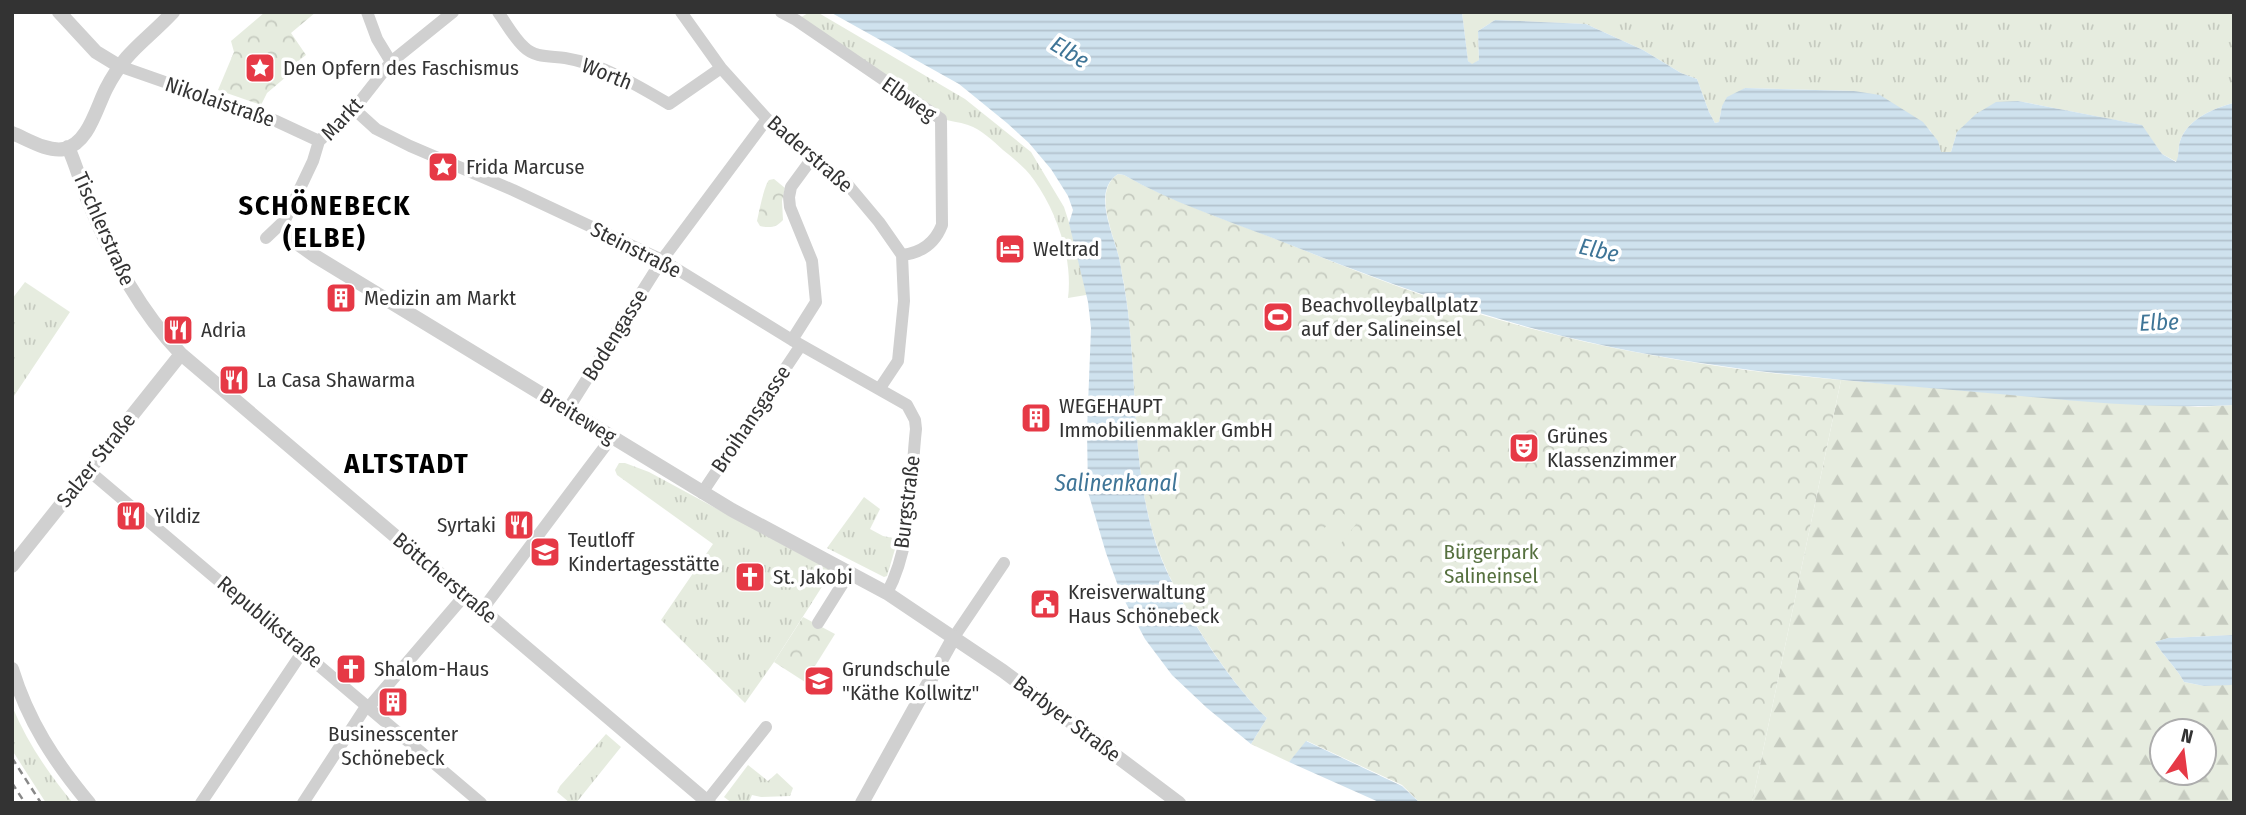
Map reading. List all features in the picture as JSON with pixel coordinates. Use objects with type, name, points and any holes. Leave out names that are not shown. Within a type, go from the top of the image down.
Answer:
[{"type":"street","points":[[60,12],[96,52],[119,66]]},
{"type":"street","points":[[68,147],[81,140],[119,66],[132,49],[173,12]]},
{"type":"street","points":[[367,12],[377,39],[391,62]]},
{"type":"street","name":"Markt","points":[[285,220],[313,161],[319,141],[354,108],[391,62],[453,12]]},
{"type":"street","name":"Worth","points":[[498,12],[524,47],[538,55],[567,58],[597,67],[669,104],[721,68]]},
{"type":"street","name":"Baderstraße","points":[[681,12],[721,68],[768,119],[848,185],[902,255]]},
{"type":"street","name":"Elbweg","points":[[781,12],[941,119],[942,225],[939,234],[926,247],[914,254],[902,255]]},
{"type":"street","name":"Nikolaistraße","points":[[119,66],[276,121],[319,141]]},
{"type":"street","name":"Steinstraße","points":[[354,108],[376,129],[410,146],[513,190],[662,260],[796,343],[880,388],[911,409]]},
{"type":"street","name":"Bodengasse","points":[[568,409],[662,260],[768,119]]},
{"type":"street","name":"Tischlerstraße","points":[[12,133],[52,149],[68,147],[90,206],[131,292],[152,322],[181,354]]},
{"type":"street","name":"Broihansgasse","points":[[702,492],[796,343],[816,302],[812,261],[790,207],[789,197],[791,187],[813,157]]},
{"type":"street","points":[[266,238],[285,220]]},
{"type":"street","name":"Breiteweg","points":[[285,220],[287,232],[294,240],[327,263],[702,492],[887,593]]},
{"type":"street","points":[[880,388],[898,361],[904,301],[902,255]]},
{"type":"street","name":"Salzer Straße","points":[[12,566],[181,354]]},
{"type":"street","name":"Böttcherstraße","points":[[181,354],[708,802]]},
{"type":"street","name":"Burgstraße","points":[[887,593],[897,572],[906,526],[916,429],[911,409]]},
{"type":"street","points":[[482,610],[612,437]]},
{"type":"street","name":"Republikstraße","points":[[89,470],[481,803]]},
{"type":"street","points":[[862,803],[954,637],[1004,564]]},
{"type":"street","points":[[818,623],[850,572]]},
{"type":"street","name":"Barbyer Straße","points":[[887,593],[1003,671],[1179,803]]},
{"type":"street","points":[[303,803],[368,706],[465,595]]},
{"type":"street","points":[[201,803],[303,651]]},
{"type":"street","points":[[12,669],[32,723],[53,758],[89,803]]},
{"type":"street","points":[[708,802],[766,727]]},
{"type":"green space","points":[[265,12],[316,12],[291,33],[306,55],[284,72],[287,76],[267,93],[261,105],[218,90],[234,52],[231,41]]},
{"type":"green space","points":[[810,12],[817,12],[965,99],[1031,152],[1064,207],[1092,294],[1068,298],[1068,268],[1062,236],[1050,206],[1024,168],[982,132],[968,125],[941,119],[796,20]]},
{"type":"green space","points":[[1462,12],[2234,12],[2234,103],[2208,112],[2186,129],[2179,146],[2177,162],[2162,154],[2141,125],[2018,101],[1957,132],[1951,152],[1941,152],[1930,130],[1854,91],[1745,88],[1722,106],[1719,122],[1715,123],[1697,79],[1586,24],[1495,20],[1478,31],[1479,60],[1472,65],[1468,61]]},
{"type":"green space","name":"Bürgerpark Salineinsel","points":[[1118,174],[1182,203],[1357,271],[1486,316],[1617,349],[1752,371],[1841,380],[1752,803],[1420,803],[1402,785],[1307,741],[1289,762],[1251,744],[1267,718],[1235,682],[1188,611],[1164,563],[1147,512],[1138,447],[1129,316],[1120,261],[1107,214],[1106,191]]},
{"type":"green space","points":[[774,179],[785,188],[782,201],[783,220],[773,227],[760,226],[757,221],[764,193],[769,180]]},
{"type":"green space","points":[[25,282],[70,312],[12,399],[12,299]]},
{"type":"green space","name":"Beachvolleyballplatz auf der Salineinsel","points":[[1270,298],[1299,308],[1287,334],[1256,325]]},
{"type":"green space","points":[[1841,380],[2068,399],[2198,407],[2234,405],[2234,635],[2169,638],[2155,642],[2184,682],[2204,686],[2234,684],[2234,803],[1752,803]]},
{"type":"green space","points":[[619,463],[649,472],[832,571],[745,703],[661,620],[713,544],[617,475],[615,470]]},
{"type":"green space","points":[[864,497],[880,509],[870,529],[883,536],[898,539],[887,576],[884,577],[827,548]]},
{"type":"green space","points":[[1339,510],[1356,524],[1329,559],[1311,545]]},
{"type":"green space","points":[[803,617],[835,634],[805,682],[774,662]]},
{"type":"green space","points":[[12,706],[39,757],[73,803],[46,803],[12,750]]},
{"type":"green space","points":[[606,734],[621,747],[576,803],[570,803],[557,792],[560,786]]},
{"type":"green space","points":[[748,765],[768,781],[777,773],[793,788],[790,796],[752,795],[749,802],[732,803],[724,797]]},
{"type":"water","points":[[830,12],[1462,12],[1468,61],[1472,64],[1479,60],[1478,31],[1495,20],[1586,24],[1697,79],[1715,123],[1719,122],[1727,97],[1745,88],[1854,91],[1880,95],[1923,122],[1938,141],[1941,152],[1951,152],[1957,132],[1976,114],[1996,102],[2018,101],[2142,125],[2162,154],[2176,162],[2186,129],[2208,112],[2234,103],[2234,405],[2105,403],[1879,384],[1733,368],[1636,352],[1550,333],[1436,299],[1205,212],[1118,174],[1106,191],[1106,214],[1120,261],[1129,317],[1138,448],[1147,512],[1164,564],[1188,612],[1235,683],[1267,718],[1251,744],[1172,675],[1145,639],[1121,594],[1106,553],[1088,492],[1087,431],[1091,328],[1088,302],[1069,223],[1073,210],[1068,196],[1051,169],[1029,143],[959,84]]},
{"type":"water","points":[[2234,635],[2234,684],[2231,685],[2204,686],[2184,682],[2155,642],[2168,638]]},
{"type":"water","points":[[1306,741],[1402,786],[1420,803],[1381,803],[1289,762]]},
{"type":"railway","points":[[12,758],[41,803]]},
{"type":"railway","points":[[12,783],[25,803]]},
{"type":"place","name":"Den Opfern des Faschismus","points":[[260,68]]},
{"type":"place","name":"Frida Marcuse","points":[[443,167]]},
{"type":"place","name":"Weltrad","points":[[1010,249]]},
{"type":"place","name":"Medizin am Markt","points":[[341,298]]},
{"type":"place","name":"Beachvolleyballplatz auf der Salineinsel","points":[[1278,317]]},
{"type":"place","name":"Adria","points":[[178,330]]},
{"type":"place","name":"La Casa Shawarma","points":[[234,380]]},
{"type":"place","name":"WEGEHAUPT Immobilienmakler GmbH","points":[[1036,418]]},
{"type":"place","name":"Grünes Klassenzimmer","points":[[1524,448]]},
{"type":"place","name":"Yildiz","points":[[131,516]]},
{"type":"place","name":"Syrtaki","points":[[519,525]]},
{"type":"place","name":"Teutloff Kindertagesstätte","points":[[545,552]]},
{"type":"place","name":"St. Jakobi","points":[[750,577]]},
{"type":"place","name":"Kreisverwaltung Haus Schönebeck","points":[[1045,604]]},
{"type":"place","name":"Shalom-Haus","points":[[351,669]]},
{"type":"place","name":"Grundschule \"Käthe Kollwitz\"","points":[[819,681]]},
{"type":"place","name":"Businesscenter Schönebeck","points":[[393,702]]},
{"type":"district","name":"SCHÖNEBECK (ELBE)","points":[[325,221]]},
{"type":"district","name":"ALTSTADT","points":[[407,463]]},
{"type":"water label","name":"Elbe","points":[[1070,52]]},
{"type":"water label","name":"Elbe","points":[[1599,250]]},
{"type":"water label","name":"Elbe","points":[[2159,322]]},
{"type":"water label","name":"Salinenkanal","points":[[1116,483]]}]
